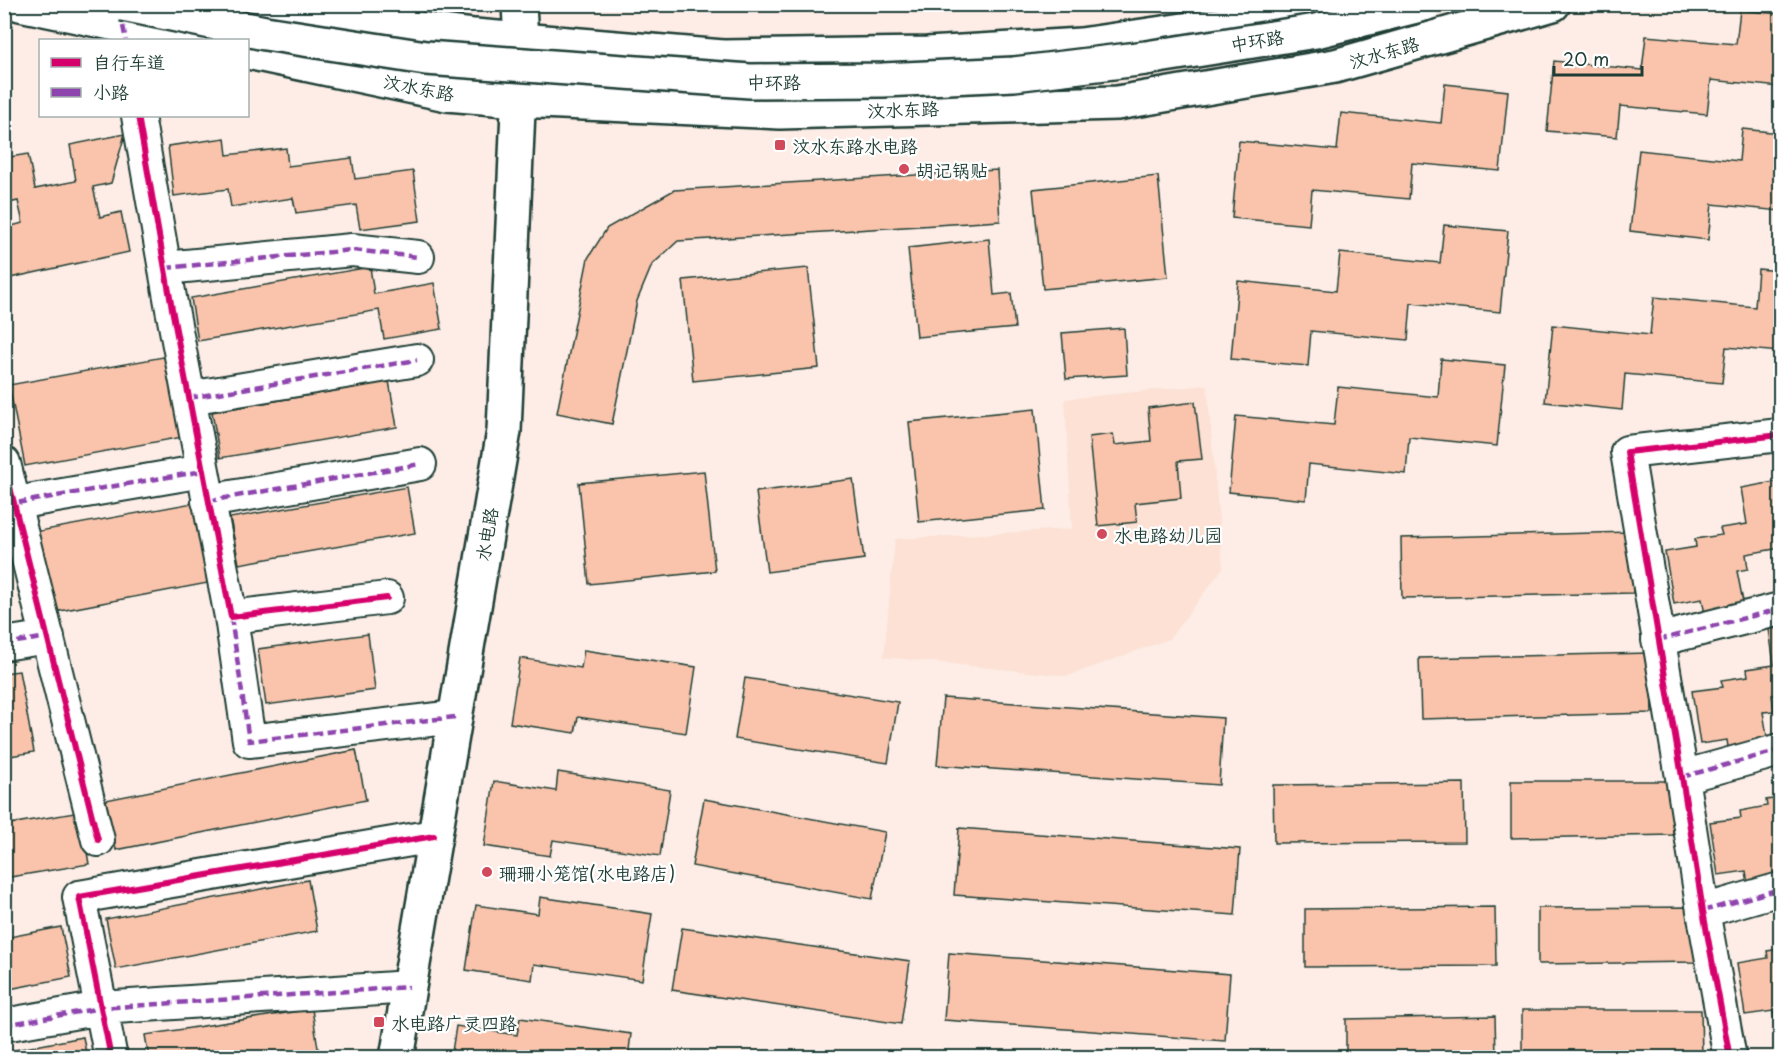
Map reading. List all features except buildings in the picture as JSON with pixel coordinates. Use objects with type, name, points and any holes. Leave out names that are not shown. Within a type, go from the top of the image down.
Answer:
[{"type":"main road","points":[[20,4],[189,39]]},
{"type":"main road","points":[[263,4],[326,16],[521,41],[723,57],[927,54],[1081,45],[1231,23],[1325,4]]},
{"type":"main road","name":"水电路","points":[[397,1058],[504,431],[521,41],[519,4]]},
{"type":"main road","name":"中环路","points":[[124,24],[265,33],[426,58],[750,81],[884,80],[1014,74],[1146,58],[1316,31],[1424,4]]},
{"type":"main road","name":"汶水东路","points":[[249,52],[447,94],[518,100],[780,112],[1117,103],[1335,66],[1553,4]]},
{"type":"main road","points":[[1195,89],[1282,13]]},
{"type":"street","points":[[138,117],[231,617],[249,741],[455,717]]},
{"type":"street","points":[[165,268],[352,250],[418,257]]},
{"type":"street","points":[[189,398],[417,360]]},
{"type":"street","points":[[1730,1058],[1703,911],[1627,453],[1780,435]]},
{"type":"street","points":[[4,463],[9,504],[48,637],[98,840]]},
{"type":"street","points":[[9,504],[420,464]]},
{"type":"street","points":[[231,617],[387,598]]},
{"type":"street","points":[[1658,640],[1780,609]]},
{"type":"street","points":[[4,644],[48,637]]},
{"type":"street","points":[[1682,777],[1780,750]]},
{"type":"street","points":[[111,1058],[79,897],[434,836]]},
{"type":"street","points":[[1703,911],[1780,889]]},
{"type":"street","points":[[4,1025],[101,1008],[409,987]]},
{"type":"shaded area","name":"水电路幼儿园","points":[[1207,385],[1223,568],[1169,639],[1068,676],[884,657],[895,539],[1072,529],[1065,399]]},
{"type":"marked path","points":[[123,26],[126,39]]},
{"type":"marked path","points":[[165,268],[352,250],[418,257]]},
{"type":"marked path","points":[[189,398],[417,360]]},
{"type":"marked path","points":[[208,501],[420,464]]},
{"type":"marked path","points":[[4,505],[203,471]]},
{"type":"marked path","points":[[1658,640],[1780,609]]},
{"type":"marked path","points":[[231,617],[249,741],[455,717]]},
{"type":"marked path","points":[[4,644],[48,637]]},
{"type":"marked path","points":[[1682,777],[1780,750]]},
{"type":"marked path","points":[[1703,911],[1780,889]]},
{"type":"marked path","points":[[4,1025],[101,1008],[409,987]]},
{"type":"cycle path","points":[[138,117],[231,617],[387,598]]},
{"type":"cycle path","points":[[1730,1058],[1703,911],[1627,452],[1780,435]]},
{"type":"cycle path","points":[[4,463],[98,840]]},
{"type":"cycle path","points":[[111,1058],[79,897],[434,836]]},
{"type":"place","name":"汶水东路水电路","points":[[780,145]]},
{"type":"place","name":"胡记锅贴","points":[[904,169]]},
{"type":"place","name":"水电路幼儿园","points":[[1102,534]]},
{"type":"place","name":"珊珊小笼馆(水电路店)","points":[[487,872]]},
{"type":"place","name":"水电路广灵四路","points":[[379,1022]]}]
